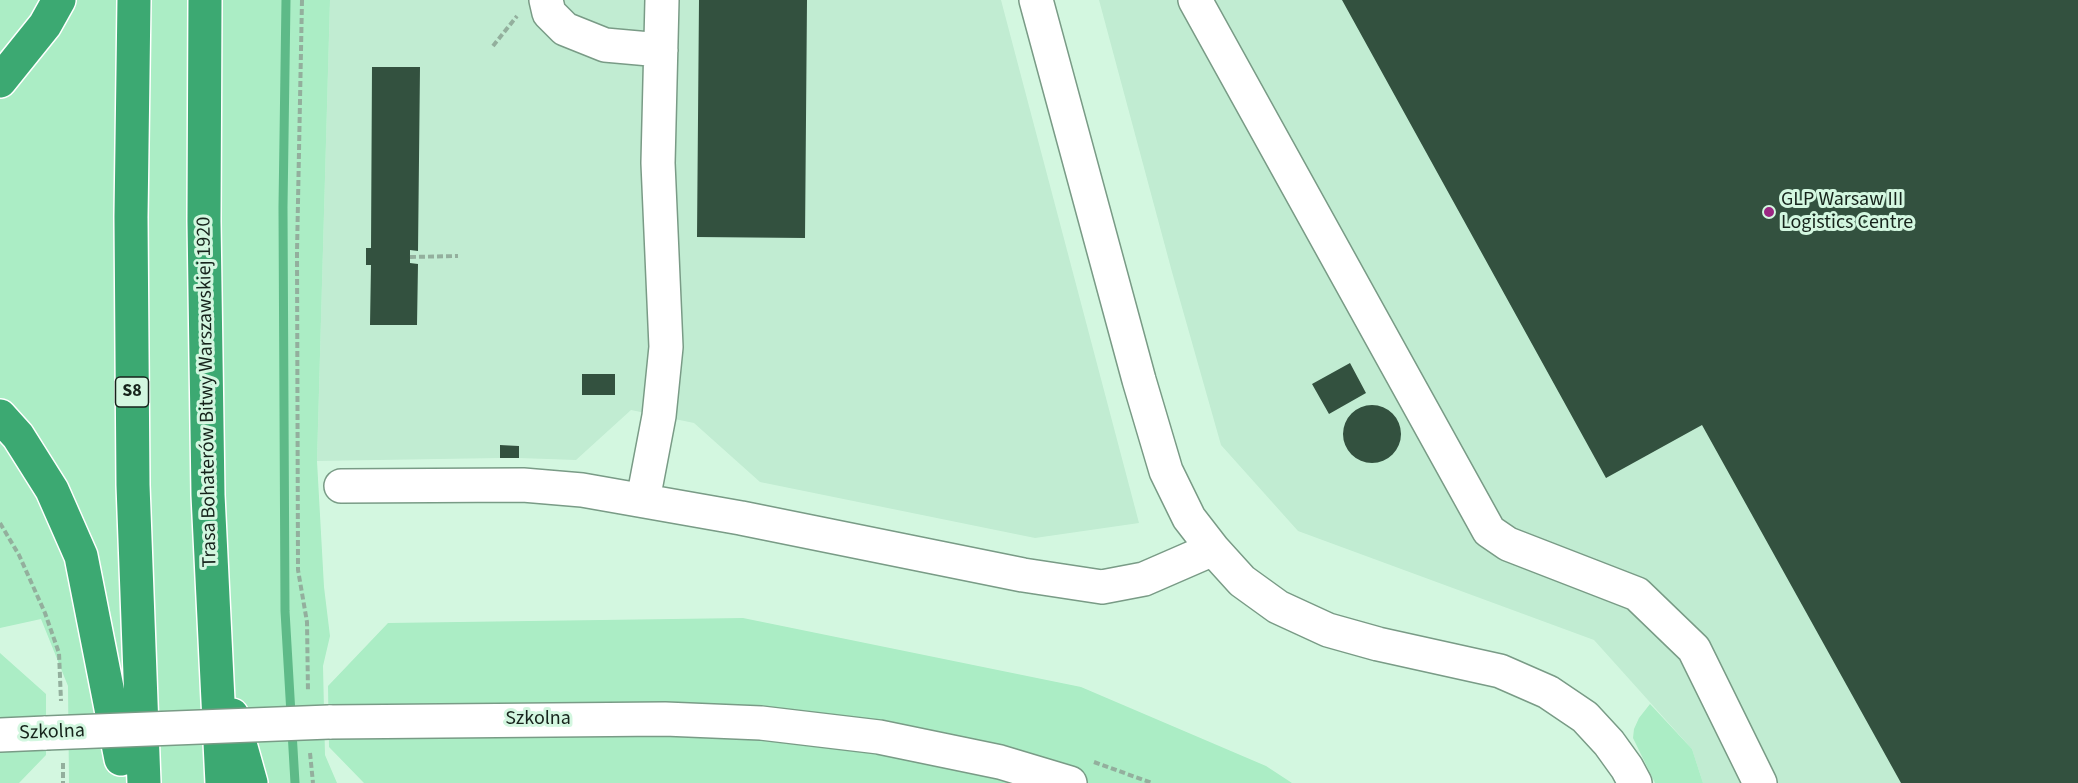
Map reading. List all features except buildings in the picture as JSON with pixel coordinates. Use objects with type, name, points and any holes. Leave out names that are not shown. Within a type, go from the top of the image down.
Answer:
[{"type":"highway","points":[[0,81],[45,25],[59,0]]},
{"type":"highway","name":"S8","points":[[134,0],[131,217],[133,474],[144,783]]},
{"type":"highway","name":"Trasa Bohaterów Bitwy Warszawskiej 1920","points":[[205,0],[205,350],[208,495],[222,783]]},
{"type":"highway","points":[[0,416],[18,436],[52,490],[81,556],[126,783]]},
{"type":"highway","points":[[214,654],[251,783]]},
{"type":"street","points":[[643,500],[659,417],[666,347],[658,163],[662,0]]},
{"type":"street","points":[[1036,0],[1128,344],[1166,471],[1189,518],[1242,581],[1278,607],[1328,630],[1500,671],[1548,692],[1585,717],[1609,743],[1635,783]]},
{"type":"street","points":[[1195,0],[1489,531],[1508,544],[1637,594],[1694,649],[1760,783]]},
{"type":"street","points":[[535,4],[549,13],[564,29],[605,45],[661,50]]},
{"type":"street","points":[[341,486],[523,485],[582,490],[1102,587],[1144,579],[1213,549]]},
{"type":"street","name":"Szkolna","points":[[0,735],[57,735],[316,723],[665,719],[761,723],[879,737],[1000,762],[1070,783]]},
{"type":"path","points":[[302,0],[297,252],[298,570],[307,622],[316,723],[312,783]]},
{"type":"path","points":[[493,46],[535,4]]},
{"type":"path","points":[[410,257],[458,256]]},
{"type":"path","points":[[0,523],[28,574],[59,653],[57,735],[63,783]]},
{"type":"shaded area","points":[[0,0],[330,0],[317,461],[324,587],[330,636],[323,666],[325,755],[337,783],[69,783],[68,686],[41,619],[0,628]]},
{"type":"shaded area","points":[[330,0],[1001,0],[1139,523],[1035,538],[760,482],[694,423],[631,410],[576,460],[519,458],[519,446],[501,445],[500,458],[317,461]]},
{"type":"shaded area","name":"GLP Warsaw III Logistics Centre","points":[[1099,0],[2078,0],[2078,783],[1703,783],[1692,749],[1594,640],[1298,531],[1221,445]]},
{"type":"shaded area","points":[[743,618],[1081,687],[1266,766],[1292,783],[364,783],[329,747],[328,686],[388,623]]},
{"type":"shaded area","points":[[0,653],[46,694],[46,755],[19,783],[0,783]]},
{"type":"shaded area","points":[[1650,704],[1692,749],[1703,783],[1655,783],[1633,738],[1639,718]]},
{"type":"waterway","points":[[286,0],[283,207],[285,611],[295,783]]},
{"type":"place","name":"GLP Warsaw III Logistics Centre","points":[[1769,212]]}]
